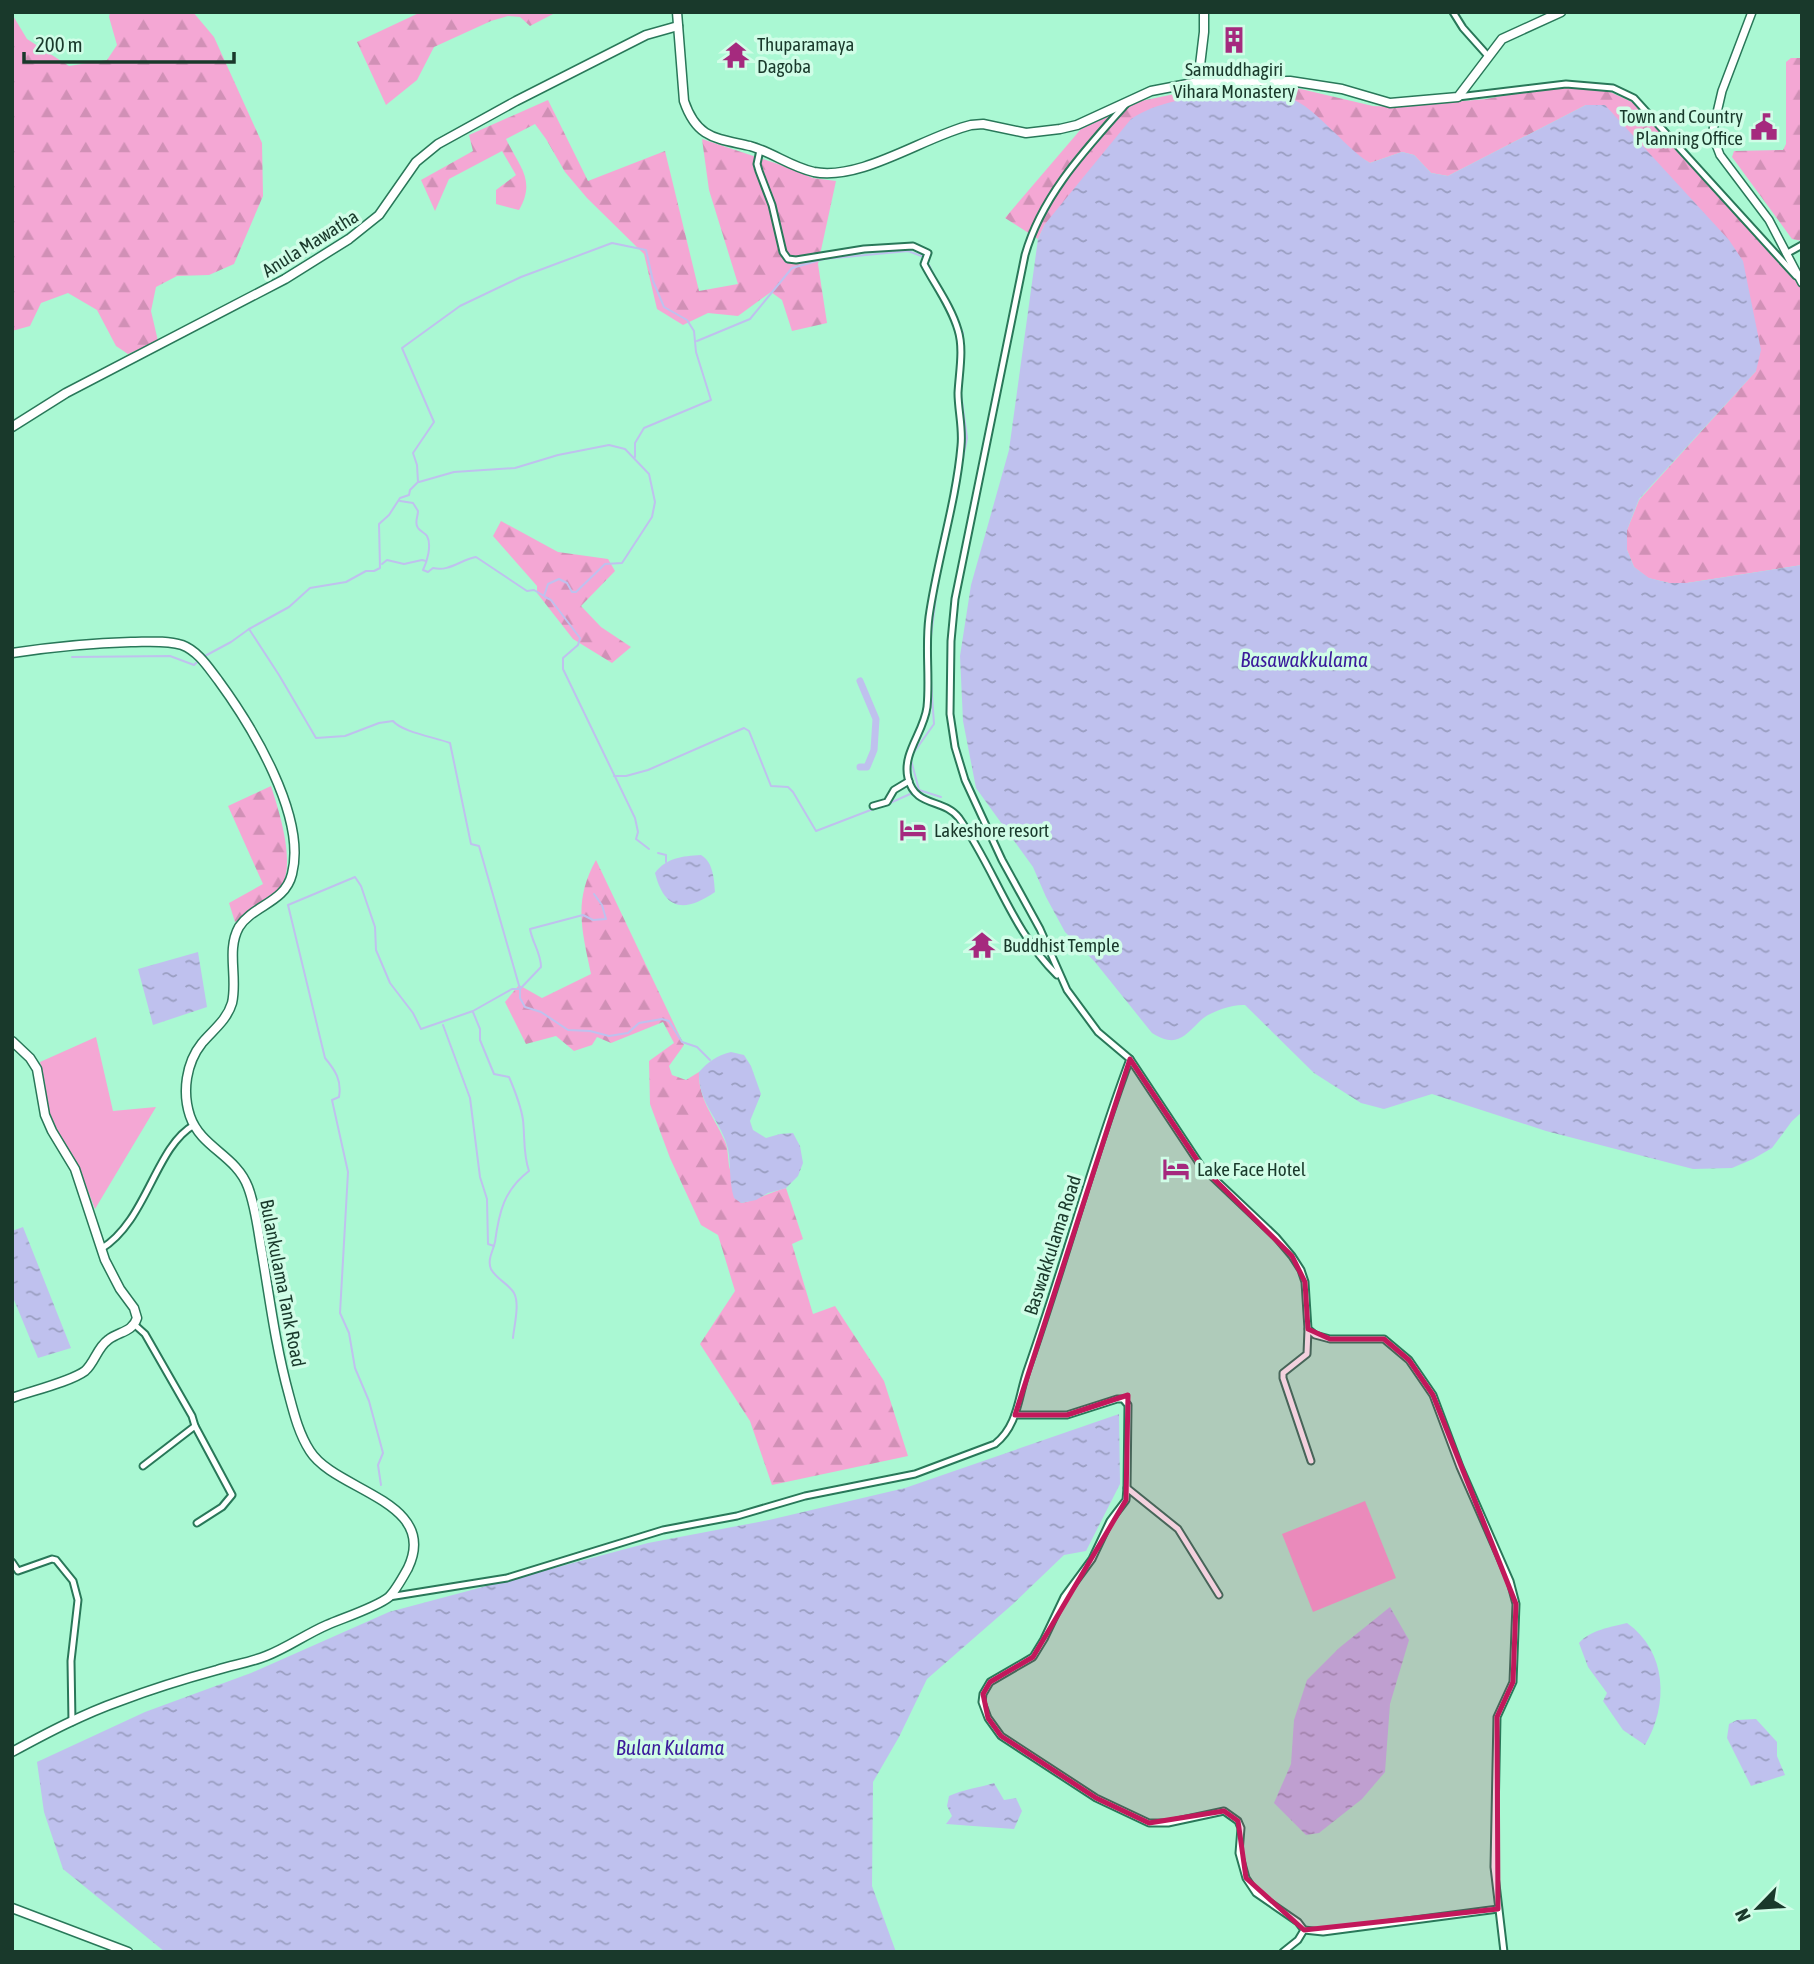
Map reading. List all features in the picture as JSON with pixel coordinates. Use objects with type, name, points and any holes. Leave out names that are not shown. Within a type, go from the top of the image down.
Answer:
[{"type":"main road","points":[[677,12],[683,95],[689,115],[702,131],[714,138],[760,150],[797,167],[821,173],[841,173],[971,124],[983,124],[1016,132],[1052,131],[1077,125],[1131,99],[1165,87],[1198,82],[1290,81],[1342,89],[1390,103],[1458,97],[1502,39],[1561,12]]},
{"type":"main road","points":[[1198,82],[1205,32],[1204,12]]},
{"type":"main road","name":"Anula Mawatha","points":[[12,427],[66,393],[285,279],[359,233],[379,215],[419,159],[438,144],[646,35],[678,26]]},
{"type":"main road","points":[[12,653],[87,643],[143,642],[174,643],[196,653],[239,711],[267,759],[285,805],[294,855],[292,874],[278,898],[248,917],[238,929],[235,937],[234,992],[230,1009],[198,1049],[188,1072],[187,1104],[194,1125]]},
{"type":"main road","points":[[12,1041],[30,1058],[37,1069],[45,1115],[75,1169],[111,1274],[136,1311],[137,1318],[130,1330],[108,1340],[82,1373],[12,1398]]},
{"type":"main road","name":"Bulankulama Tank Road","points":[[194,1125],[205,1141],[235,1164],[248,1187],[258,1228],[276,1345],[294,1414],[306,1444],[324,1467],[376,1495],[393,1508],[404,1520],[411,1534],[413,1550],[409,1566],[388,1597]]},
{"type":"main road","points":[[12,1752],[100,1708],[153,1689],[267,1656],[315,1630],[388,1597]]},
{"type":"main road","points":[[12,1908],[108,1948],[128,1952]]},
{"type":"street","points":[[1454,12],[1463,28],[1488,56]]},
{"type":"street","points":[[1752,12],[1722,91],[1712,134],[1720,155],[1769,220],[1801,283]]},
{"type":"street","points":[[1458,97],[1566,84],[1593,84],[1613,88],[1634,98],[1801,283]]},
{"type":"street","points":[[1131,99],[1068,172],[1032,231],[955,599],[951,641],[950,714],[955,747],[965,780],[1002,860],[1040,929],[1066,990],[1098,1032],[1130,1059],[1201,1166],[1276,1237],[1301,1270],[1305,1282],[1307,1354],[1283,1373],[1283,1378],[1311,1461]]},
{"type":"street","points":[[760,150],[757,164],[772,205],[783,252],[788,259],[864,249],[913,246],[922,249],[929,253],[924,264],[959,332],[961,447],[928,619],[927,707],[922,729],[908,758],[909,781],[926,802],[941,804],[954,812],[987,864],[1016,921],[1041,958],[1060,978]]},
{"type":"street","points":[[1786,254],[1802,245]]},
{"type":"street","points":[[873,806],[887,802],[894,790],[909,781]]},
{"type":"street","name":"Baswakkulama Road","points":[[388,1597],[507,1578],[663,1530],[737,1516],[805,1496],[915,1474],[1002,1439],[1015,1415],[1025,1375],[1058,1283],[1130,1059]]},
{"type":"street","points":[[101,1249],[114,1240],[142,1203],[176,1138],[194,1125]]},
{"type":"street","points":[[135,1325],[145,1334],[192,1416],[232,1494],[222,1507],[197,1523]]},
{"type":"street","points":[[1308,1329],[1315,1335],[1330,1339],[1384,1339],[1409,1360],[1433,1395],[1460,1467],[1510,1581],[1516,1604],[1513,1682],[1497,1717],[1494,1867],[1504,1952]]},
{"type":"street","points":[[1015,1415],[1067,1415],[1123,1399],[1128,1405],[1127,1488],[1126,1500],[1110,1521],[1092,1559],[1064,1598],[1033,1657],[990,1682],[983,1694],[982,1703],[988,1718],[1001,1737],[1096,1798],[1149,1823],[1168,1823],[1224,1811],[1238,1821],[1241,1828],[1239,1853],[1246,1878],[1256,1893],[1298,1922],[1304,1930],[1323,1932],[1497,1909]]},
{"type":"street","points":[[143,1466],[195,1426]]},
{"type":"street","points":[[1127,1488],[1178,1529],[1219,1595]]},
{"type":"street","points":[[12,1562],[18,1571],[56,1560],[73,1581],[79,1609],[71,1661],[72,1721]]},
{"type":"street","points":[[1283,1952],[1298,1940],[1304,1930]]},
{"type":"highlighted area","points":[[1130,1059],[1201,1166],[1292,1256],[1305,1282],[1308,1329],[1330,1339],[1384,1339],[1409,1360],[1433,1395],[1516,1604],[1513,1682],[1497,1717],[1498,1909],[1304,1930],[1246,1878],[1238,1821],[1224,1811],[1149,1823],[1096,1798],[1001,1736],[988,1718],[983,1694],[990,1682],[1033,1657],[1126,1500],[1128,1395],[1067,1415],[1015,1415]]},
{"type":"green space","points":[[110,12],[193,12],[214,37],[262,143],[263,196],[234,264],[209,275],[177,276],[156,287],[151,311],[158,341],[128,354],[116,346],[97,310],[68,293],[41,303],[30,326],[12,331],[12,14],[27,39],[69,66],[107,60],[117,45]]},
{"type":"green space","points":[[421,12],[557,12],[530,26],[520,17],[508,16],[434,47],[417,80],[386,105],[357,42]]},
{"type":"green space","points":[[1791,58],[1802,58],[1802,241],[1792,239],[1732,157],[1734,151],[1783,150],[1786,144],[1786,62]]},
{"type":"green space","points":[[1566,84],[1593,84],[1634,103],[1802,283],[1802,565],[1687,583],[1669,583],[1648,578],[1634,567],[1627,550],[1627,530],[1639,500],[1756,371],[1586,105],[1448,176],[1431,173],[1414,155],[1402,152],[1370,163],[1358,156],[1045,224],[1038,239],[1005,218],[1081,129],[1141,101],[1203,88],[1288,86],[1373,106],[1397,107],[1486,99]]},
{"type":"green space","points":[[548,100],[588,181],[665,151],[699,291],[738,284],[709,190],[702,139],[813,178],[836,181],[818,264],[827,323],[792,331],[782,300],[771,292],[738,316],[708,313],[683,325],[657,309],[644,254],[587,198],[565,172],[535,124],[506,139],[521,166],[526,182],[524,200],[519,210],[496,204],[496,190],[516,175],[502,151],[449,179],[435,211],[421,180],[473,151],[469,135]]},
{"type":"green space","points":[[501,521],[558,552],[608,559],[615,571],[581,606],[601,627],[631,647],[612,663],[573,639],[537,593],[537,586],[493,536]]},
{"type":"green space","points":[[271,786],[285,838],[285,878],[271,898],[235,922],[229,903],[263,884],[228,806]]},
{"type":"green space","points":[[596,860],[684,1045],[669,1066],[672,1075],[686,1080],[699,1072],[701,1092],[726,1144],[729,1166],[741,1203],[786,1188],[803,1239],[792,1244],[813,1314],[835,1306],[884,1381],[908,1456],[772,1485],[750,1421],[700,1344],[735,1291],[718,1235],[701,1225],[670,1158],[650,1104],[649,1061],[674,1043],[663,1022],[611,1043],[597,1037],[592,1045],[574,1051],[556,1036],[526,1044],[505,1002],[519,985],[542,998],[591,974],[583,929],[582,902],[584,889]]},
{"type":"green space","points":[[96,1037],[113,1111],[156,1107],[95,1209],[79,1168],[51,1120],[40,1062]]},
{"type":"green space","points":[[1365,1501],[1396,1578],[1313,1612],[1282,1534]]},
{"type":"water","name":"Basawakkulama","points":[[1222,94],[1283,96],[1305,106],[1370,163],[1402,152],[1414,155],[1431,173],[1448,176],[1586,105],[1605,105],[1729,240],[1743,261],[1761,350],[1756,371],[1639,499],[1627,530],[1627,550],[1634,567],[1649,578],[1669,583],[1687,583],[1802,565],[1802,1112],[1772,1148],[1753,1159],[1732,1168],[1693,1169],[1546,1131],[1432,1094],[1384,1109],[1361,1103],[1314,1073],[1245,1005],[1214,1012],[1178,1039],[1167,1040],[1160,1037],[1152,1033],[1095,962],[1065,932],[1033,867],[976,788],[963,721],[960,656],[971,585],[1009,450],[1038,239],[1045,224],[1131,119],[1163,104]]},
{"type":"water","points":[[701,855],[710,866],[715,892],[695,903],[678,905],[665,895],[655,873],[664,864],[675,859]]},
{"type":"water","points":[[198,952],[207,1007],[153,1025],[138,969]]},
{"type":"water","points":[[731,1052],[744,1055],[761,1094],[750,1121],[753,1130],[766,1138],[793,1133],[800,1146],[803,1163],[798,1176],[786,1188],[741,1203],[734,1198],[732,1192],[728,1149],[702,1093],[699,1072],[717,1057]]},
{"type":"water","points":[[23,1227],[71,1348],[38,1358],[12,1295],[12,1231]]},
{"type":"water","name":"Bulan Kulama","points":[[1119,1414],[1120,1484],[1086,1551],[1064,1555],[1013,1604],[927,1679],[899,1737],[873,1782],[872,1886],[896,1952],[165,1952],[63,1869],[44,1812],[37,1762],[145,1712],[251,1673],[389,1612],[648,1543],[769,1520],[905,1488]]},
{"type":"water","points":[[1390,1607],[1409,1640],[1390,1704],[1385,1772],[1362,1799],[1319,1833],[1306,1835],[1274,1803],[1291,1764],[1294,1720],[1307,1680],[1339,1648]]},
{"type":"water","points":[[1627,1623],[1650,1648],[1657,1663],[1660,1680],[1658,1713],[1645,1745],[1623,1730],[1603,1701],[1607,1693],[1588,1667],[1579,1643],[1595,1632]]},
{"type":"water","points":[[1756,1719],[1777,1742],[1777,1756],[1785,1775],[1751,1786],[1727,1738],[1729,1724],[1737,1720]]},
{"type":"water","points":[[994,1783],[1004,1800],[1016,1798],[1022,1811],[1014,1829],[946,1824],[952,1816],[947,1806],[949,1796]]},
{"type":"waterway","points":[[249,629],[289,607],[310,588],[346,582],[366,571],[380,568],[379,524],[389,515],[400,498],[409,495],[418,482],[413,453],[434,422],[402,348],[460,306],[521,277],[612,243],[646,250],[653,281],[664,307],[687,320],[694,331],[696,352],[711,400],[644,428],[635,443],[635,457]]},
{"type":"waterway","points":[[697,341],[750,319],[792,268],[824,259],[908,251],[924,257]]},
{"type":"waterway","points":[[928,263],[939,286]]},
{"type":"waterway","points":[[959,325],[963,340]]},
{"type":"waterway","points":[[961,394],[967,438],[961,468]]},
{"type":"waterway","points":[[400,501],[413,503],[418,511],[417,526],[428,540],[428,553],[423,570],[428,572],[433,568],[449,567],[476,557],[527,591],[534,590],[544,596],[548,584],[559,579],[567,583],[572,592],[576,592],[605,564],[622,563],[652,517],[655,502],[649,474],[625,449],[609,445],[558,455],[515,468],[454,472],[419,482]]},
{"type":"waterway","points":[[382,564],[387,560],[404,564],[426,561]]},
{"type":"waterway","points":[[930,644],[938,580]]},
{"type":"waterway","points":[[545,597],[551,600],[580,638],[578,645],[563,658],[563,669],[635,818],[638,832],[636,839],[649,849]]},
{"type":"waterway","points":[[203,657],[249,629],[316,738],[345,736],[379,723],[393,721],[411,731],[450,743],[471,844],[479,846],[520,989],[520,998],[525,1007],[541,1012],[568,1030],[590,1031],[609,1036],[628,1033],[639,1023],[662,1019],[669,1021],[682,1042],[697,1047],[710,1060]]},
{"type":"waterway","points":[[72,657],[170,656],[194,665],[199,660]]},
{"type":"waterway","points":[[860,681],[876,719],[874,750],[867,767],[860,767]]},
{"type":"waterway","points":[[912,755],[934,724],[931,681]]},
{"type":"waterway","points":[[614,776],[648,770],[744,728],[749,731],[771,786],[788,787],[816,831],[881,806]]},
{"type":"waterway","points":[[911,760],[919,790]]},
{"type":"waterway","points":[[890,803],[919,790],[941,797]]},
{"type":"waterway","points":[[658,853],[666,855],[666,862]]},
{"type":"waterway","points":[[381,1485],[378,1465],[383,1453],[369,1401],[355,1368],[349,1333],[340,1313],[348,1172],[332,1100],[339,1097],[339,1080],[325,1058],[288,905],[355,877],[361,886],[375,927],[376,950],[390,983],[413,1013],[421,1029],[473,1011],[512,989],[520,989],[541,967],[530,929],[583,915],[593,920],[606,919],[602,905],[594,894]]},
{"type":"waterway","points":[[473,1012],[480,1029],[480,1040],[494,1074],[509,1077],[523,1120],[529,1171],[514,1186],[504,1202],[490,1262],[493,1273],[512,1290],[516,1298],[513,1338]]},
{"type":"waterway","points":[[443,1025],[470,1098],[480,1177],[487,1199],[488,1244],[494,1246]]},
{"type":"place","name":"Samuddhagiri Vihara Monastery","points":[[1234,40]]},
{"type":"place","name":"Thuparamaya Dagoba","points":[[736,55]]},
{"type":"place","name":"Town and Country Planning Office","points":[[1764,127]]},
{"type":"place","name":"Lakeshore resort","points":[[913,830]]},
{"type":"place","name":"Buddhist Temple","points":[[982,945]]},
{"type":"place","name":"Lake Face Hotel","points":[[1176,1169]]}]
